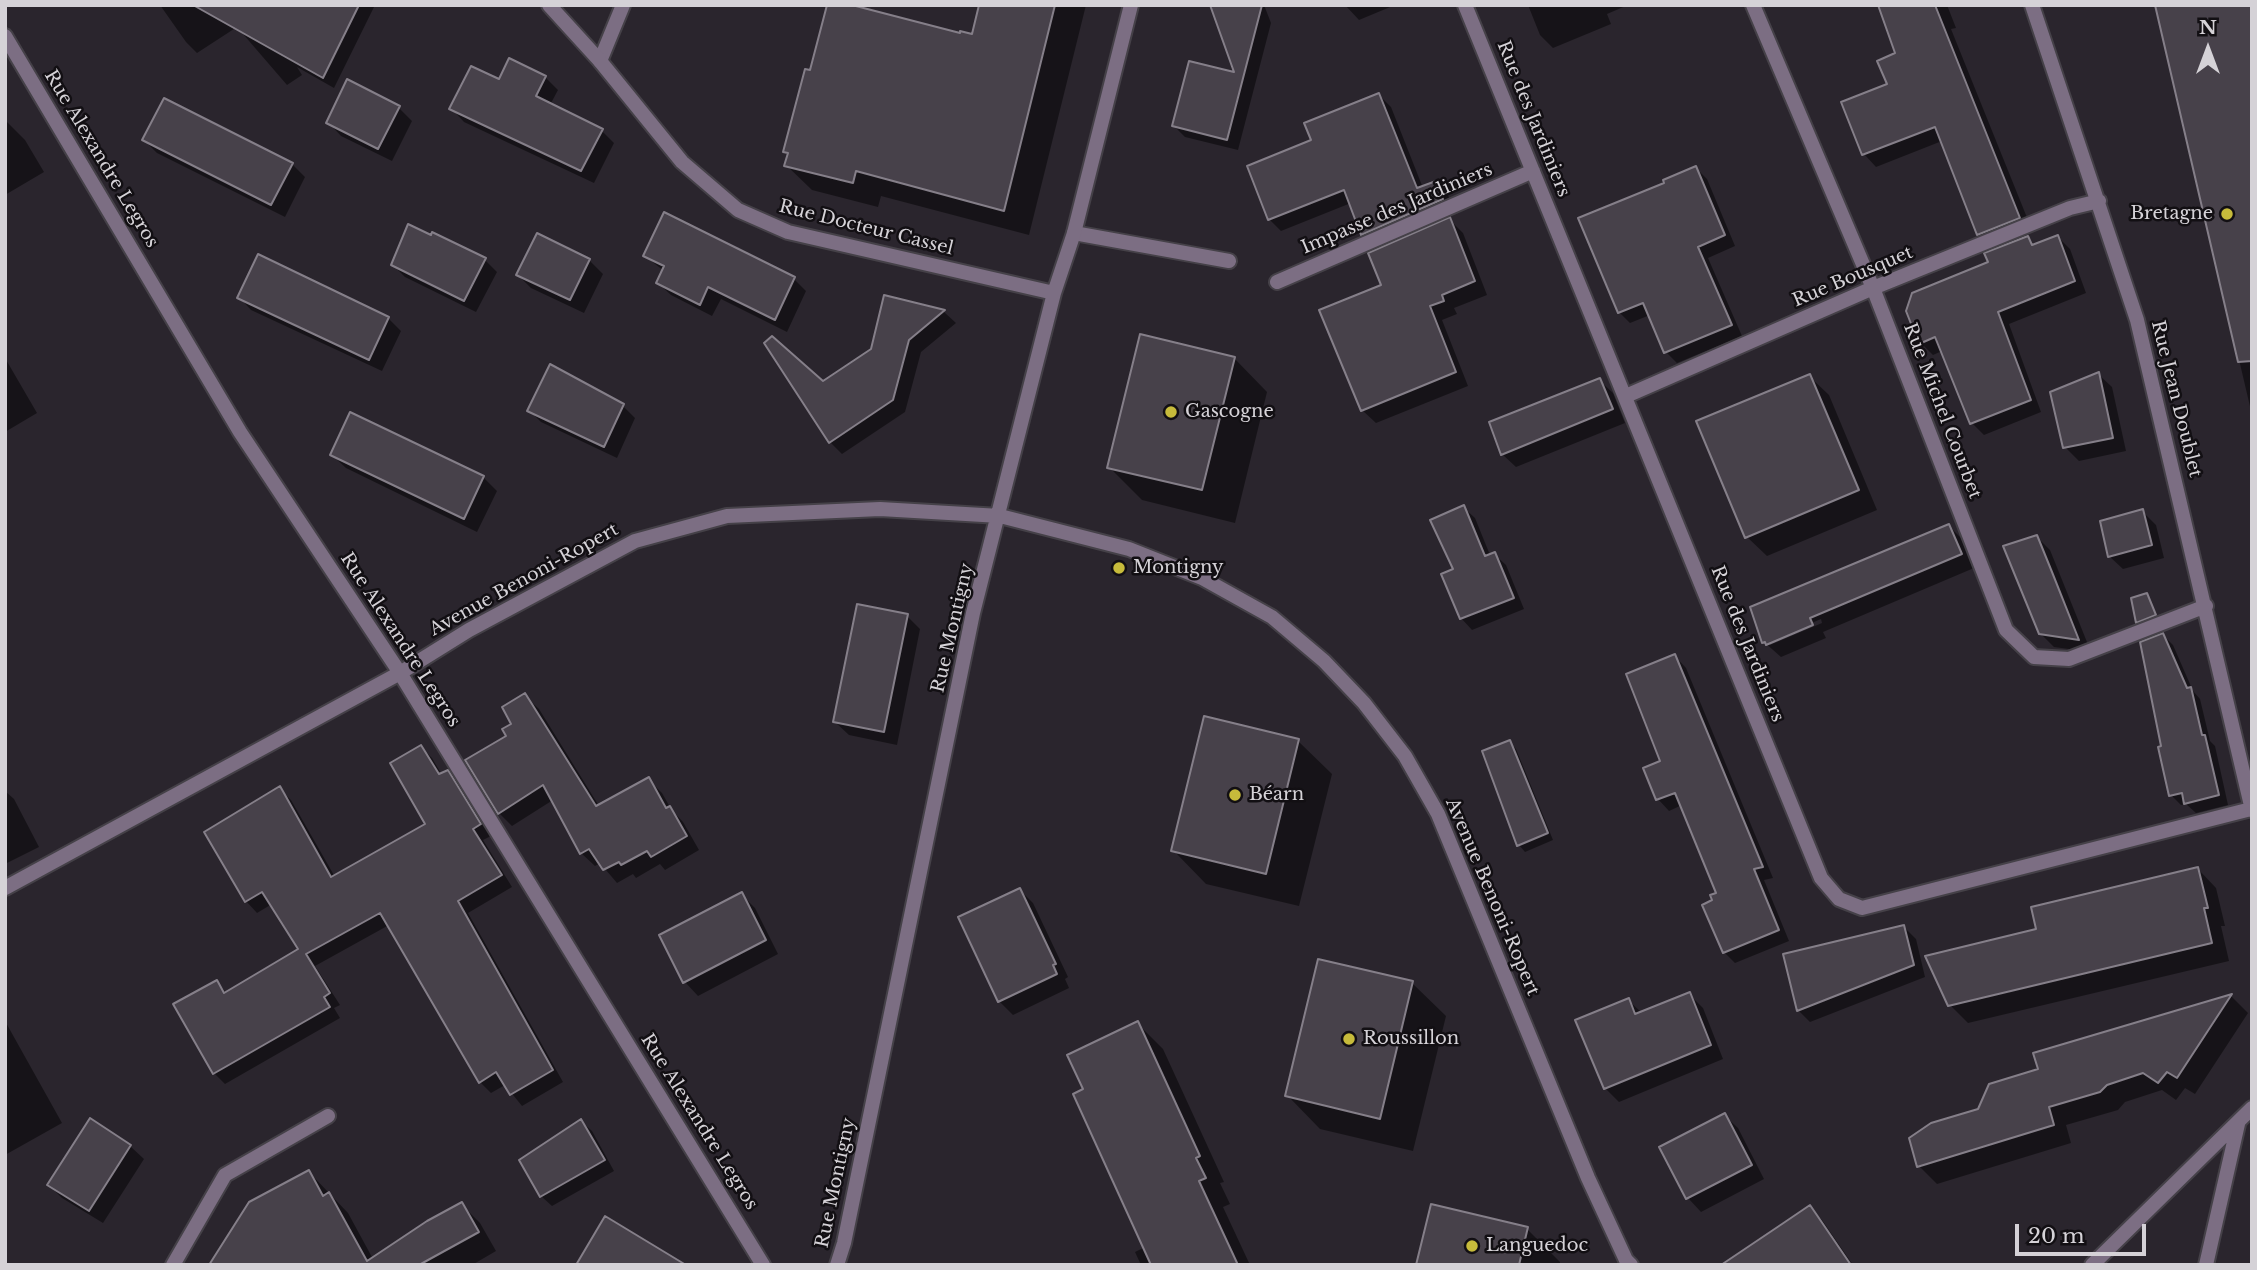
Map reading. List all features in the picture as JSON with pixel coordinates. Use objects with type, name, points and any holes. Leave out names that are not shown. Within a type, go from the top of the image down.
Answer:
[{"type":"street","name":"Rue Docteur Cassel","points":[[549,5],[600,61],[682,162],[738,210],[788,232],[1054,293]]},
{"type":"street","points":[[600,61],[623,5]]},
{"type":"street","name":"Rue Montigny","points":[[838,1265],[973,613],[1000,516],[1054,293],[1074,233],[1131,5]]},
{"type":"street","name":"Rue des Jardiniers","points":[[1465,5],[1821,878],[1839,899],[1862,908],[2252,810]]},
{"type":"street","name":"Rue Michel Courbet","points":[[1754,5],[1873,288],[2007,630],[2034,657],[2069,659],[2206,606]]},
{"type":"street","name":"Rue Jean Doublet","points":[[2032,5],[2137,320],[2252,810]]},
{"type":"street","name":"Rue Alexandre Legros","points":[[7,43],[240,432],[400,673],[763,1265]]},
{"type":"street","name":"Impasse des Jardiniers","points":[[1277,282],[1534,172]]},
{"type":"street","name":"Rue Bousquet","points":[[1626,396],[1873,288],[2070,208],[2099,201]]},
{"type":"street","points":[[1074,233],[1229,261]]},
{"type":"street","name":"Avenue Benoni-Ropert","points":[[5,888],[400,673],[469,630],[635,541],[727,516],[880,509],[1000,516],[1129,549],[1202,578],[1272,617],[1324,661],[1364,703],[1405,756],[1438,814],[1588,1178],[1626,1260],[1631,1265]]},
{"type":"street","points":[[2092,1265],[2252,1108]]},
{"type":"street","points":[[173,1265],[225,1175],[328,1116]]},
{"type":"street","points":[[2206,1265],[2238,1123]]},
{"type":"building","points":[[193,5],[359,5],[323,78]]},
{"type":"building","points":[[827,5],[852,5],[972,34],[979,5],[1055,5],[1004,211],[856,171],[853,183],[784,166],[788,153],[783,152],[805,69],[810,70]]},
{"type":"building","points":[[1210,5],[1262,5],[1227,140],[1172,126],[1189,61],[1234,72]]},
{"type":"building","points":[[1878,5],[1935,5],[2020,218],[1977,235],[1935,127],[1862,155],[1841,102],[1887,84],[1877,61],[1895,53]]},
{"type":"building","name":"Bretagne","points":[[2155,5],[2252,5],[2252,361],[2238,362]]},
{"type":"building","points":[[509,58],[546,76],[536,96],[603,129],[581,171],[449,109],[471,66],[499,79]]},
{"type":"building","points":[[347,79],[400,106],[378,149],[326,123]]},
{"type":"building","points":[[1379,93],[1417,188],[1436,181],[1443,199],[1361,235],[1344,190],[1268,220],[1247,166],[1311,140],[1304,123]]},
{"type":"building","points":[[164,98],[293,163],[271,205],[142,140]]},
{"type":"building","points":[[1696,166],[1725,235],[1698,247],[1732,325],[1664,353],[1643,303],[1618,313],[1578,218],[1664,183],[1663,180]]},
{"type":"building","points":[[664,212],[795,277],[775,320],[708,287],[700,305],[656,283],[664,266],[643,256]]},
{"type":"building","points":[[1450,217],[1475,281],[1442,295],[1444,301],[1430,306],[1456,372],[1361,411],[1319,310],[1381,285],[1368,253]]},
{"type":"building","points":[[408,224],[431,235],[432,232],[486,258],[464,301],[391,265]]},
{"type":"building","points":[[537,233],[590,259],[570,300],[516,275]]},
{"type":"building","points":[[2058,235],[2075,281],[1998,312],[2031,400],[1970,424],[1935,337],[1919,344],[1906,311],[1912,293],[1988,262],[1984,253],[2028,236],[2032,245]]},
{"type":"building","points":[[258,254],[389,317],[369,360],[237,298]]},
{"type":"building","points":[[884,295],[945,310],[909,340],[893,400],[829,443],[764,343],[772,336],[823,381],[871,349]]},
{"type":"building","name":"Gascogne","points":[[1140,334],[1235,357],[1202,490],[1107,468]]},
{"type":"building","points":[[550,364],[624,404],[604,447],[527,411]]},
{"type":"building","points":[[2099,372],[2113,438],[2063,448],[2050,392]]},
{"type":"building","points":[[1810,374],[1859,490],[1745,538],[1696,421]]},
{"type":"building","points":[[1600,378],[1613,409],[1501,455],[1489,422]]},
{"type":"building","points":[[350,412],[484,476],[464,519],[330,455]]},
{"type":"building","points":[[1464,505],[1485,556],[1495,552],[1514,598],[1460,619],[1441,574],[1453,569],[1430,520]]},
{"type":"building","points":[[2143,509],[2152,545],[2108,557],[2100,521]]},
{"type":"building","points":[[1949,524],[1962,554],[1810,618],[1813,625],[1766,645],[1765,642],[1762,643],[1750,607]]},
{"type":"building","points":[[2037,535],[2079,640],[2039,634],[2003,546]]},
{"type":"building","points":[[2147,593],[2156,615],[2136,623],[2131,598]]},
{"type":"building","points":[[857,604],[908,614],[884,732],[833,722]]},
{"type":"building","points":[[2163,633],[2187,688],[2191,687],[2219,795],[2184,804],[2182,793],[2169,796],[2140,642]]},
{"type":"building","points":[[1675,654],[1763,867],[1754,869],[1779,930],[1723,953],[1702,905],[1712,900],[1710,895],[1716,893],[1675,793],[1656,800],[1643,768],[1660,761],[1626,674]]},
{"type":"building","points":[[525,693],[596,806],[649,777],[666,808],[670,806],[687,836],[651,857],[647,851],[621,865],[619,862],[603,870],[589,849],[580,854],[543,785],[498,814],[465,760],[506,736],[502,729],[511,724],[502,707]]},
{"type":"building","name":"Béarn","points":[[1204,716],[1299,739],[1266,874],[1171,851]]},
{"type":"building","points":[[1510,740],[1548,833],[1517,846],[1482,751]]},
{"type":"building","points":[[421,745],[439,774],[448,770],[481,824],[473,829],[502,875],[458,901],[553,1070],[510,1095],[496,1072],[479,1083],[380,913],[306,954],[330,993],[324,997],[330,1007],[213,1074],[173,1004],[217,980],[224,993],[298,949],[262,892],[245,902],[204,832],[280,786],[331,877],[425,824],[390,763]]},
{"type":"building","points":[[2198,867],[2208,908],[2204,908],[2212,943],[1948,1006],[1925,956],[2036,929],[2031,907]]},
{"type":"building","points":[[1020,888],[1056,964],[1053,965],[1057,974],[998,1002],[958,917]]},
{"type":"building","points":[[742,892],[766,940],[683,983],[659,935]]},
{"type":"building","points":[[1904,925],[1914,965],[1797,1011],[1783,954]]},
{"type":"building","name":"Roussillon","points":[[1318,959],[1413,981],[1380,1119],[1285,1096]]},
{"type":"building","points":[[1690,992],[1711,1045],[1604,1089],[1575,1020],[1629,998],[1635,1014]]},
{"type":"building","points":[[2232,994],[2177,1078],[2167,1072],[2158,1083],[2143,1073],[2107,1085],[2100,1092],[2049,1107],[2054,1125],[1917,1167],[1909,1138],[1931,1123],[1978,1109],[1989,1084],[2038,1069],[2033,1053]]},
{"type":"building","points":[[1138,1021],[1200,1156],[1196,1158],[1206,1178],[1199,1181],[1238,1265],[1151,1265],[1073,1094],[1083,1089],[1067,1055]]},
{"type":"building","points":[[1725,1113],[1752,1165],[1686,1199],[1659,1147]]},
{"type":"building","points":[[90,1118],[131,1145],[89,1211],[47,1185]]},
{"type":"building","points":[[581,1119],[605,1160],[540,1197],[519,1160]]},
{"type":"building","points":[[309,1170],[323,1196],[329,1192],[367,1261],[427,1221],[462,1202],[479,1232],[419,1265],[209,1265],[249,1202]]},
{"type":"building","name":"Languedoc","points":[[1431,1204],[1528,1227],[1519,1265],[1416,1265]]},
{"type":"building","points":[[1810,1205],[1851,1265],[1721,1265],[1782,1224]]},
{"type":"building","points":[[605,1216],[686,1265],[576,1265]]},
{"type":"place","name":"Bretagne","points":[[2227,214]]},
{"type":"place","name":"Gascogne","points":[[1171,412]]},
{"type":"place","name":"Montigny","points":[[1119,568]]},
{"type":"place","name":"Béarn","points":[[1235,795]]},
{"type":"place","name":"Roussillon","points":[[1349,1039]]},
{"type":"place","name":"Languedoc","points":[[1472,1246]]}]
